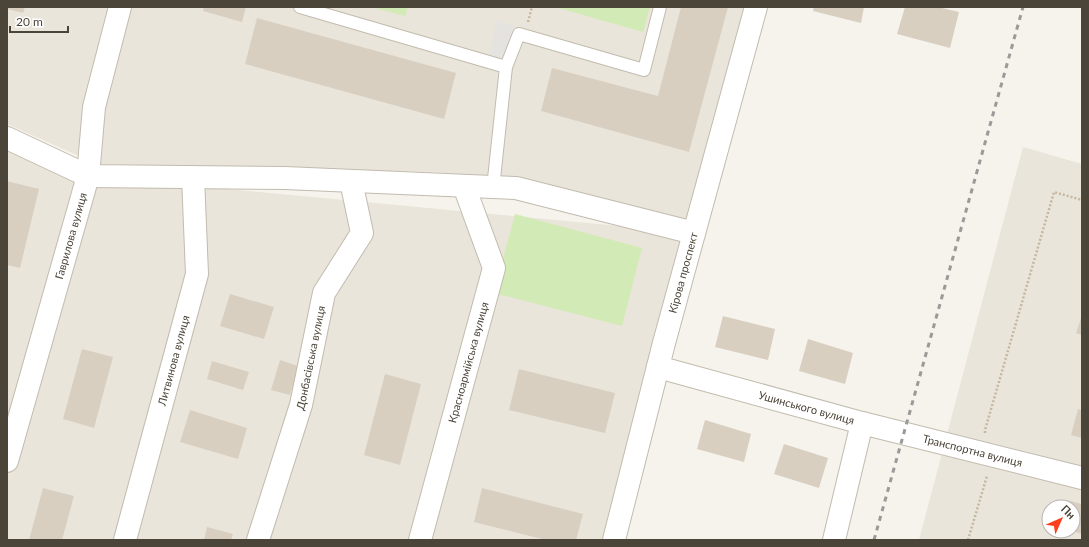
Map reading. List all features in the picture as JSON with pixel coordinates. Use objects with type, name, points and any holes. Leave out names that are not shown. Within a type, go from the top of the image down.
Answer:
[{"type":"street","name":"Гаврилова вулиця","points":[[7,462],[88,176],[94,107],[120,7]]},
{"type":"street","name":"Кірова проспект","points":[[614,540],[658,367],[756,7]]},
{"type":"street","points":[[7,138],[88,176],[284,178],[516,188],[694,233]]},
{"type":"street","name":"Литвинова вулиця","points":[[125,540],[198,274],[193,177]]},
{"type":"street","name":"Донбасівська вулиця","points":[[258,540],[301,405],[324,293],[362,232],[350,181]]},
{"type":"street","name":"Красноармійська вулиця","points":[[420,540],[494,268],[464,186]]},
{"type":"street","name":"Ушинського вулиця","points":[[658,367],[862,423],[834,540]]},
{"type":"street","name":"Транспортна вулиця","points":[[862,423],[1082,478]]},
{"type":"lane","points":[[300,7],[506,67]]},
{"type":"lane","points":[[493,188],[506,67],[519,34],[644,70],[660,7]]},
{"type":"path","points":[[968,540],[992,456],[985,430],[1054,192],[1082,200]]},
{"type":"shaded area","points":[[7,7],[749,7],[690,224],[516,178],[433,172],[97,164],[7,124]]},
{"type":"shaded area","points":[[497,20],[515,26],[508,62],[489,56]]},
{"type":"shaded area","points":[[7,144],[88,176],[694,233],[613,540],[7,540]]},
{"type":"shaded area","points":[[1023,147],[1082,164],[1082,540],[919,540]]},
{"type":"green space","points":[[371,7],[408,7],[405,16]]},
{"type":"green space","points":[[555,7],[650,7],[643,32]]},
{"type":"green space","points":[[515,214],[642,248],[622,326],[494,293]]},
{"type":"building","points":[[7,7],[25,7],[23,13],[7,9]]},
{"type":"building","points":[[204,7],[246,7],[242,22],[203,11]]},
{"type":"building","points":[[681,7],[728,7],[689,152],[541,111],[552,68],[658,96]]},
{"type":"building","points":[[814,7],[864,7],[861,23],[813,11]]},
{"type":"building","points":[[905,7],[938,7],[959,12],[950,48],[897,34]]},
{"type":"building","points":[[257,18],[456,73],[444,119],[245,64]]},
{"type":"building","points":[[7,181],[39,189],[20,268],[7,265]]},
{"type":"building","points":[[230,294],[274,307],[264,339],[220,326]]},
{"type":"building","points":[[1082,315],[1082,335],[1076,333]]},
{"type":"building","points":[[723,316],[775,329],[768,360],[715,347]]},
{"type":"building","points":[[808,339],[853,353],[845,384],[799,371]]},
{"type":"building","points":[[82,349],[113,357],[94,428],[63,419]]},
{"type":"building","points":[[280,360],[298,366],[290,395],[271,390]]},
{"type":"building","points":[[212,361],[249,372],[243,390],[207,379]]},
{"type":"building","points":[[519,369],[615,393],[605,433],[509,410]]},
{"type":"building","points":[[385,374],[421,384],[400,465],[364,455]]},
{"type":"building","points":[[1078,409],[1082,410],[1082,438],[1071,435]]},
{"type":"building","points":[[190,410],[247,428],[238,459],[180,442]]},
{"type":"building","points":[[705,420],[751,434],[744,462],[697,449]]},
{"type":"building","points":[[784,444],[828,458],[819,488],[774,474]]},
{"type":"building","points":[[43,488],[74,496],[62,540],[29,540]]},
{"type":"building","points":[[482,488],[583,514],[576,540],[546,540],[474,522]]},
{"type":"building","points":[[1081,504],[1082,504],[1081,534]]},
{"type":"building","points":[[207,527],[233,534],[231,540],[204,540]]},
{"type":"railway","points":[[874,540],[1023,7]]}]
